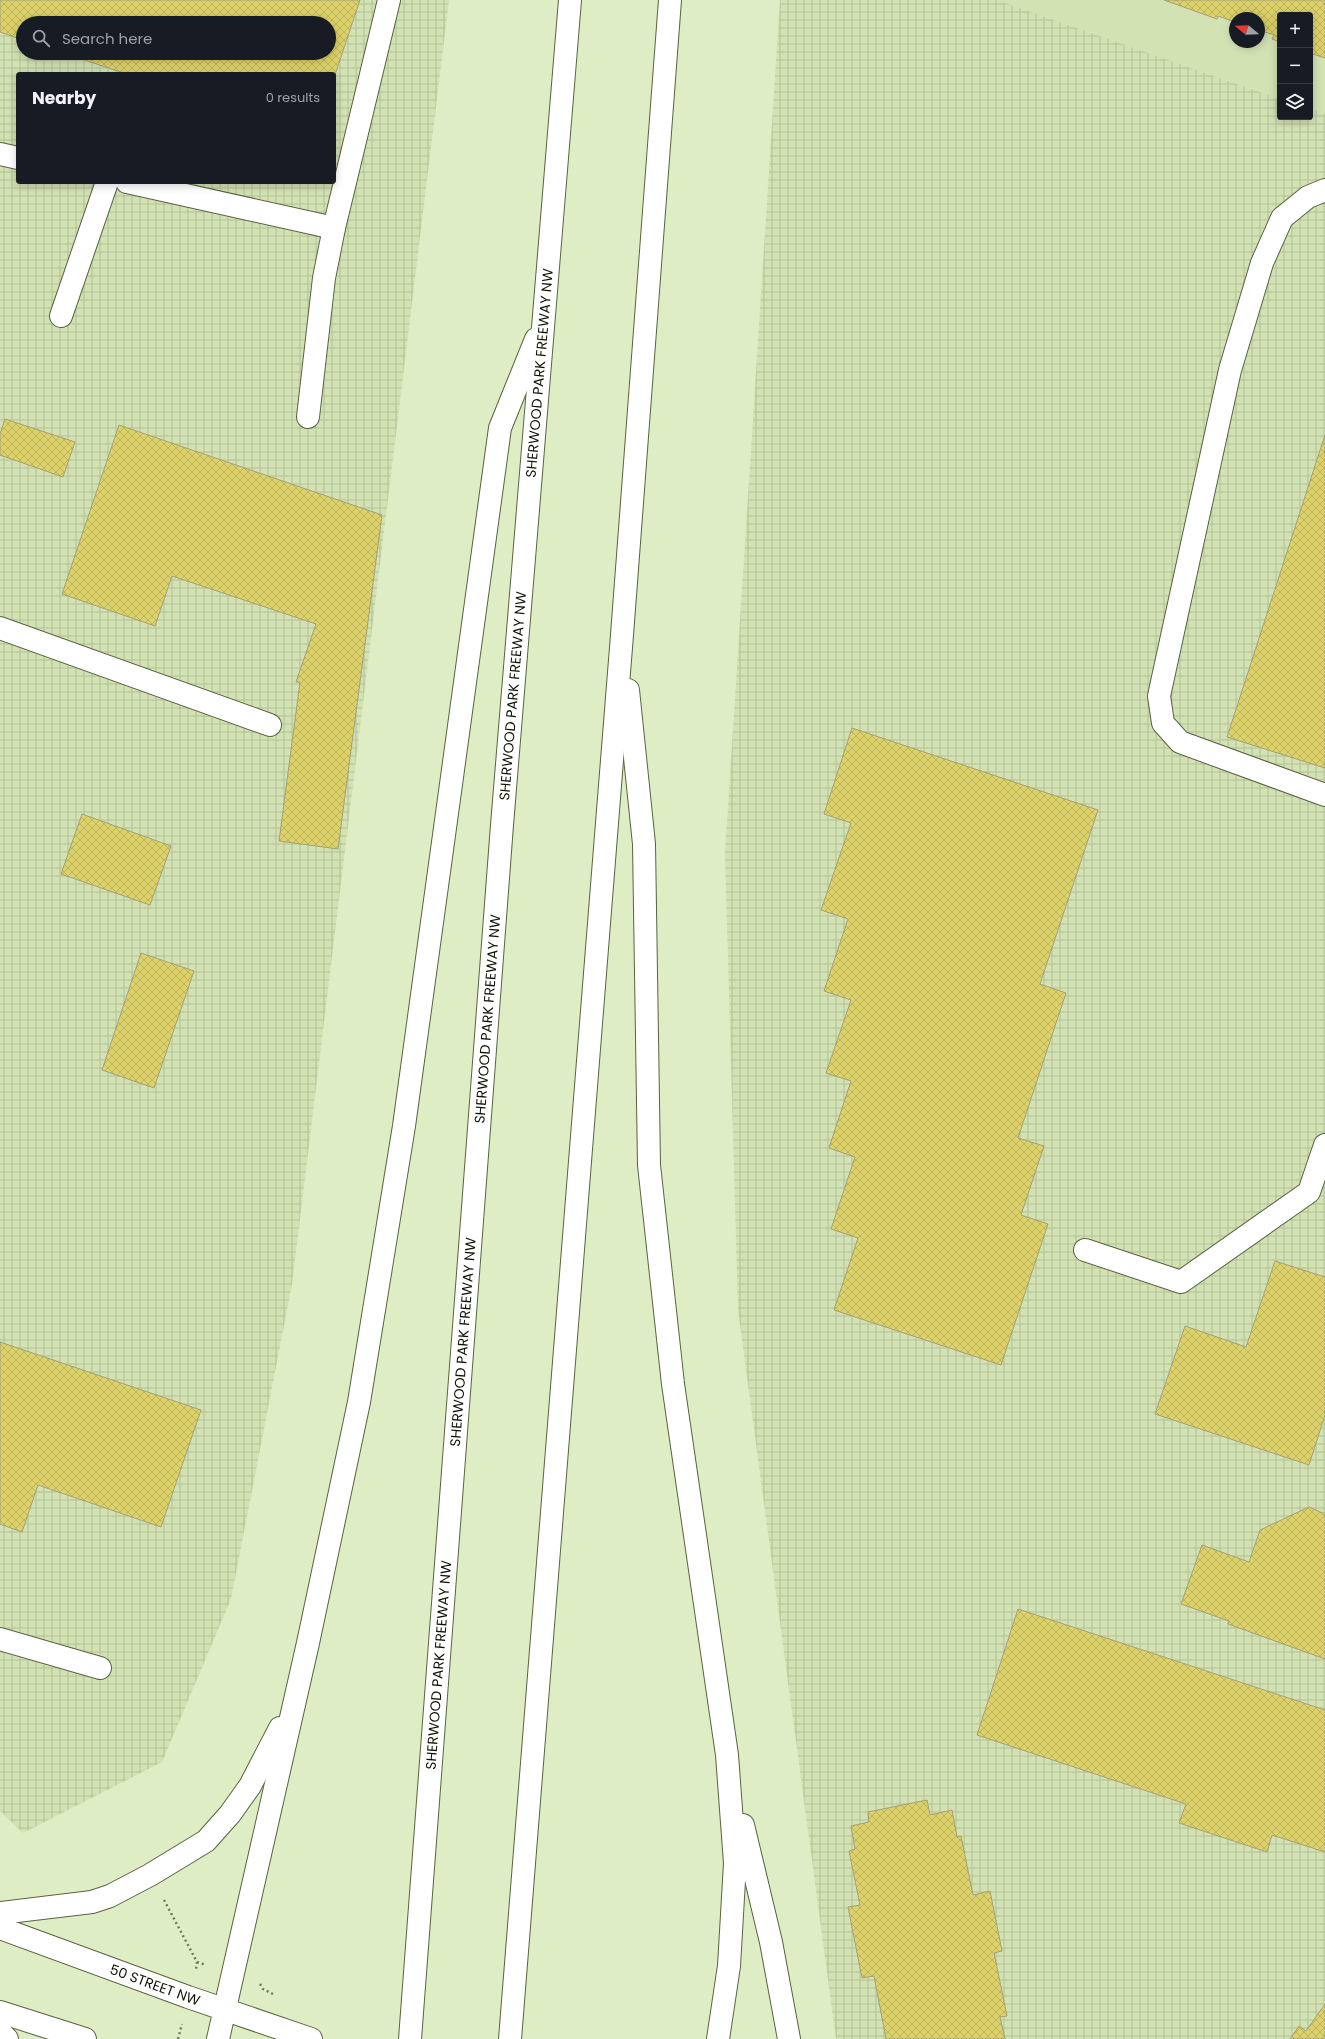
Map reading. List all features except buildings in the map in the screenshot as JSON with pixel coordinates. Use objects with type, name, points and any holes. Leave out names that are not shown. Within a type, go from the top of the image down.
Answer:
[{"type":"main road","points":[[308,418],[324,278],[334,228],[389,0]]},
{"type":"main road","name":"SHERWOOD PARK FREEWAY NW","points":[[410,2039],[502,825],[570,0]]},
{"type":"main road","points":[[510,2039],[622,636],[670,0]]},
{"type":"main road","points":[[0,154],[16,158]]},
{"type":"main road","points":[[61,316],[106,184]]},
{"type":"main road","points":[[136,184],[334,228]]},
{"type":"main road","points":[[1325,190],[1308,197],[1282,218],[1262,263],[1230,370],[1159,696],[1163,723],[1180,742],[1325,795]]},
{"type":"main road","points":[[218,2039],[295,1700],[359,1402],[403,1133],[500,428],[544,319]]},
{"type":"main road","points":[[0,628],[270,724]]},
{"type":"main road","points":[[622,636],[644,844],[649,1165],[673,1384],[727,1755],[735,1863],[729,1966],[718,2039]]},
{"type":"main road","points":[[1085,1250],[1181,1282],[1309,1192],[1325,1145]]},
{"type":"main road","points":[[0,1639],[100,1668]]},
{"type":"main road","points":[[0,1913],[92,1902],[110,1896],[150,1875],[206,1841],[230,1814],[250,1786],[295,1700]]},
{"type":"main road","points":[[727,1755],[771,1942],[789,2039]]},
{"type":"main road","name":"50 STREET NW","points":[[0,1928],[188,1997],[311,2039]]},
{"type":"main road","points":[[0,2012],[85,2039]]},
{"type":"main road","points":[[0,2032],[7,2039]]},
{"type":"path","points":[[150,1875],[197,1962],[178,2039]]},
{"type":"shaded area","points":[[0,0],[449,0],[292,1284],[231,1599],[162,1762],[23,1833],[0,1811]]},
{"type":"shaded area","points":[[780,0],[997,0],[1277,98],[1277,120],[1313,120],[1313,110],[1325,114],[1325,2039],[836,2039],[738,1310],[725,854]]},
{"type":"shaded area","points":[[997,0],[1325,0],[1325,114],[1313,110],[1313,12],[1277,12],[1277,98]]}]
